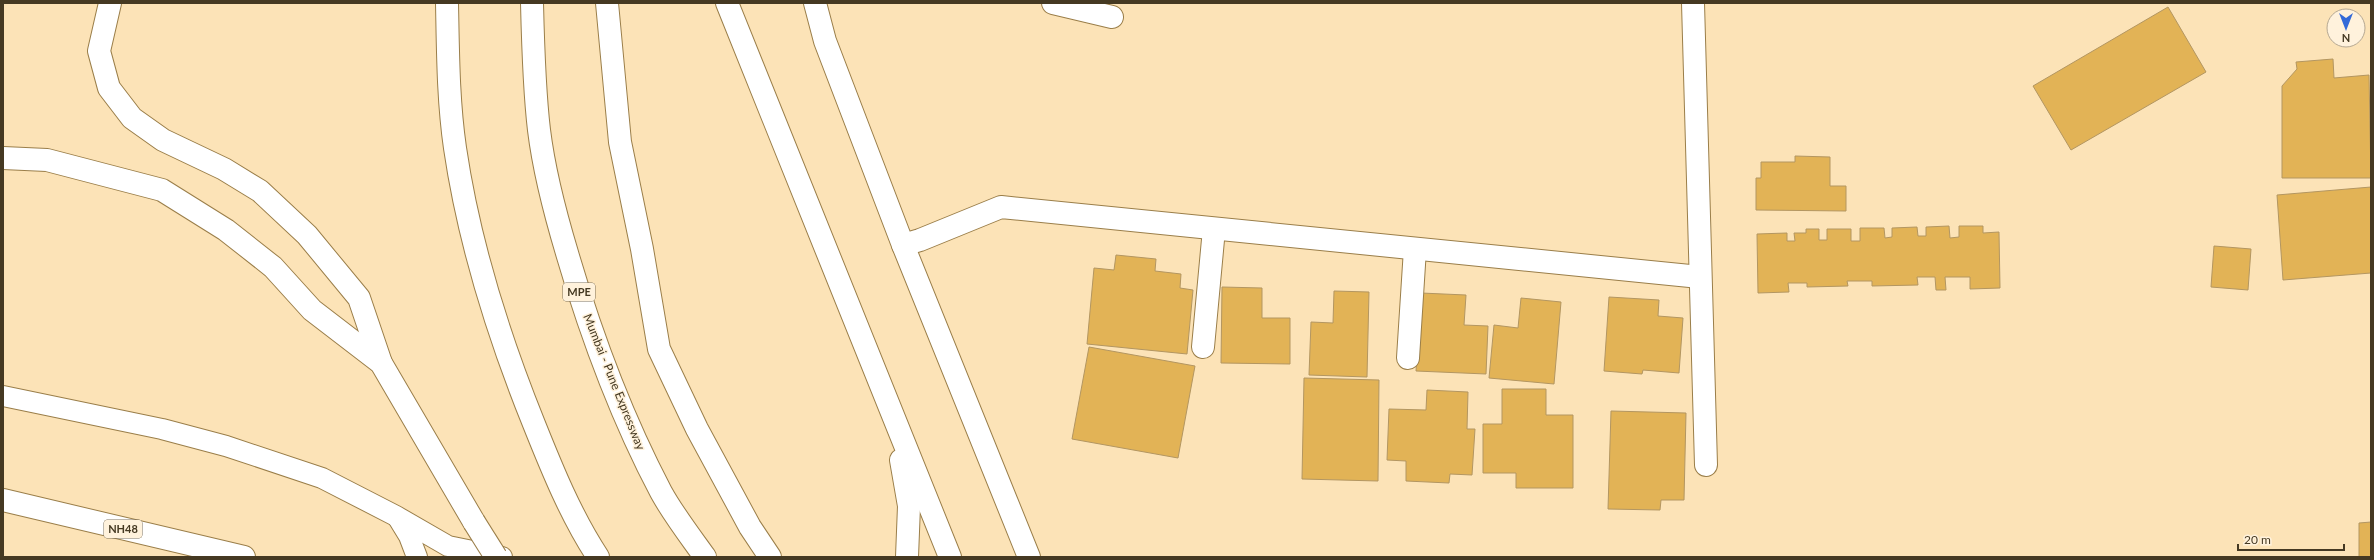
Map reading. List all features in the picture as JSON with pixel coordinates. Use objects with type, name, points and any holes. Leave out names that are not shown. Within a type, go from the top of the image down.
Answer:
[{"type":"main road","points":[[110,3],[99,51],[109,88],[132,118],[163,140],[224,169],[260,191],[307,235],[359,298],[381,363],[496,557]]},
{"type":"main road","points":[[447,3],[448,61],[455,147],[471,234],[493,311],[519,386],[552,469],[598,557]]},
{"type":"main road","name":"Mumbai - Pune Expressway","points":[[532,3],[533,52],[539,131],[553,207],[574,278],[598,349],[629,426],[662,493],[705,557]]},
{"type":"main road","points":[[607,3],[620,142],[642,249],[659,349],[700,435],[750,527],[770,557]]},
{"type":"main road","points":[[727,3],[950,557]]},
{"type":"main road","points":[[815,3],[825,41],[904,245],[1029,557]]},
{"type":"main road","points":[[1053,3],[1112,17]]},
{"type":"main road","points":[[1693,3],[1706,465]]},
{"type":"main road","points":[[3,158],[47,160],[162,190],[226,230],[273,267],[312,310],[381,363]]},
{"type":"main road","points":[[904,245],[1002,207],[1700,277]]},
{"type":"main road","points":[[1204,347],[1214,229]]},
{"type":"main road","points":[[1408,358],[1415,249]]},
{"type":"main road","points":[[896,423],[908,506],[907,557]]},
{"type":"main road","name":"NH48","points":[[3,500],[244,557]]},
{"type":"lane","points":[[3,396],[162,429],[226,446],[322,478],[396,516],[448,546],[502,557]]},
{"type":"lane","points":[[396,516],[409,536],[417,557]]},
{"type":"building","points":[[2168,7],[2206,72],[2071,150],[2033,86]]},
{"type":"building","points":[[2333,59],[2334,78],[2369,75],[2371,178],[2282,178],[2282,86],[2297,69],[2296,62]]},
{"type":"building","points":[[1795,156],[1830,157],[1830,186],[1846,186],[1846,211],[1756,210],[1756,178],[1761,178],[1761,162],[1795,162]]},
{"type":"building","points":[[2371,187],[2371,273],[2283,280],[2277,195]]},
{"type":"building","points":[[1949,226],[1950,238],[1959,237],[1959,226],[1983,226],[1983,233],[1999,232],[2000,288],[1970,289],[1970,277],[1945,277],[1946,290],[1936,290],[1935,277],[1917,277],[1918,285],[1872,286],[1872,281],[1847,281],[1848,286],[1807,287],[1807,283],[1788,283],[1789,292],[1758,293],[1757,234],[1787,233],[1787,241],[1795,241],[1794,233],[1806,233],[1806,229],[1819,229],[1819,240],[1827,240],[1827,229],[1851,229],[1851,241],[1860,241],[1860,228],[1884,228],[1885,238],[1892,237],[1892,228],[1917,227],[1918,236],[1926,236],[1926,227]]},
{"type":"building","points":[[2214,246],[2251,249],[2248,290],[2211,287]]},
{"type":"building","points":[[1116,255],[1156,259],[1155,271],[1181,274],[1180,288],[1193,290],[1187,354],[1087,344],[1094,268],[1114,270]]},
{"type":"building","points":[[1222,287],[1262,288],[1262,318],[1290,318],[1290,364],[1221,363]]},
{"type":"building","points":[[1334,291],[1369,292],[1367,377],[1309,375],[1311,322],[1333,323]]},
{"type":"building","points":[[1421,293],[1466,295],[1464,325],[1488,326],[1486,374],[1416,371]]},
{"type":"building","points":[[1609,297],[1659,300],[1658,316],[1683,318],[1679,373],[1643,370],[1642,374],[1604,371]]},
{"type":"building","points":[[1521,298],[1561,302],[1554,384],[1489,378],[1494,325],[1518,328]]},
{"type":"building","points":[[1089,347],[1195,366],[1178,458],[1072,439]]},
{"type":"building","points":[[1304,378],[1379,380],[1378,481],[1302,479]]},
{"type":"building","points":[[1502,389],[1546,389],[1546,415],[1573,415],[1573,488],[1516,488],[1516,473],[1483,473],[1483,424],[1502,424]]},
{"type":"building","points":[[1427,390],[1468,392],[1467,429],[1475,429],[1472,475],[1450,474],[1449,483],[1406,481],[1406,461],[1387,460],[1389,409],[1426,410]]},
{"type":"building","points":[[1611,411],[1686,413],[1684,500],[1661,500],[1660,510],[1608,509]]},
{"type":"building","points":[[2371,522],[2371,557],[2359,557],[2359,523]]}]
